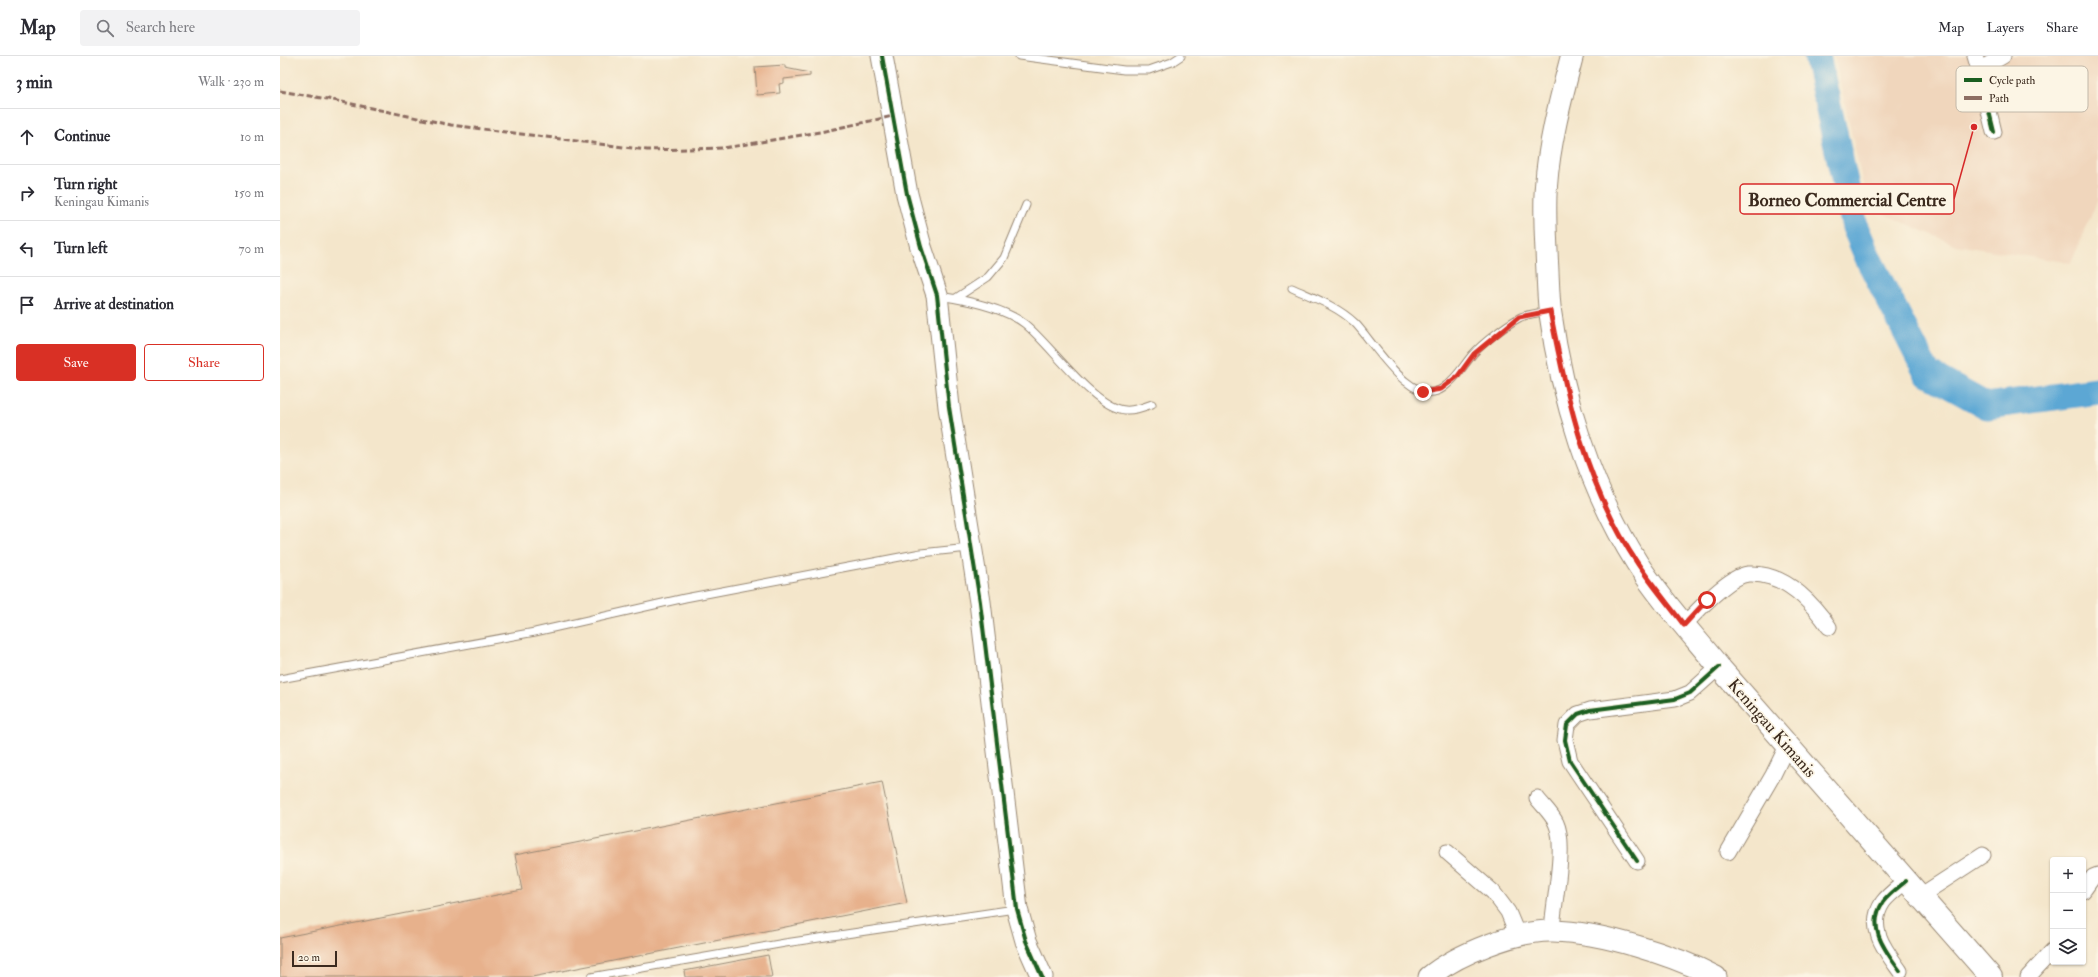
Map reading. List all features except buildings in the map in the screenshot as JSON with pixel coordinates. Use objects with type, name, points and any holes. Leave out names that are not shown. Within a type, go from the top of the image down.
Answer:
[{"type":"main road","name":"Keningau Kimanis","points":[[1572,56],[1562,93],[1546,186],[1546,240],[1550,311],[1565,386],[1584,451],[1600,492],[1638,564],[1684,625],[1719,667],[1991,977]]},
{"type":"street","points":[[882,56],[907,194],[921,247],[946,297],[949,407],[972,548],[1017,909],[1026,941],[1042,977]]},
{"type":"street","points":[[1977,63],[2003,56]]},
{"type":"street","points":[[1989,112],[1994,132]]},
{"type":"street","points":[[1684,625],[1707,600],[1728,584],[1747,574],[1774,577],[1798,592],[1817,610],[1830,627]]},
{"type":"street","points":[[1637,862],[1570,761],[1565,740],[1567,725],[1578,714],[1590,710],[1675,699],[1690,692],[1719,667]]},
{"type":"street","points":[[1728,852],[1773,775],[1788,746]]},
{"type":"street","points":[[1537,798],[1553,817],[1558,832],[1560,864],[1552,931]]},
{"type":"street","points":[[1447,852],[1493,892],[1508,912],[1518,936]]},
{"type":"street","points":[[1900,971],[1878,937],[1877,914],[1884,901],[1913,889],[1983,855]]},
{"type":"street","points":[[2086,887],[2093,877],[2098,875]]},
{"type":"street","points":[[1429,977],[1468,953],[1518,936],[1552,931],[1594,935],[1660,954],[1700,969],[1716,977]]},
{"type":"street","points":[[2028,977],[2050,953]]},
{"type":"lane","points":[[1019,56],[1124,70],[1149,70],[1172,62],[1181,56]]},
{"type":"lane","points":[[946,297],[988,276],[1004,258],[1026,205]]},
{"type":"lane","points":[[1292,288],[1336,308],[1356,324],[1378,353],[1411,386],[1423,392],[1441,389],[1458,376],[1474,354],[1519,317],[1550,311]]},
{"type":"lane","points":[[946,297],[975,302],[1024,323],[1069,368],[1086,388],[1111,406],[1125,410],[1152,404]]},
{"type":"lane","points":[[280,679],[520,635],[685,598],[906,556],[972,548]]},
{"type":"lane","points":[[591,977],[785,943],[1017,909]]},
{"type":"shaded area","points":[[1834,56],[2098,56],[2098,199],[2071,263],[1956,245],[1868,207]]},
{"type":"waterway","points":[[1817,56],[1855,227],[1869,260],[1927,373],[1987,406],[2098,391]]},
{"type":"marked path","points":[[280,91],[328,99],[451,125],[647,150],[724,148],[820,132],[893,116]]},
{"type":"cycle path","points":[[882,56],[907,194],[921,247],[937,295],[949,407],[980,602],[1017,909],[1026,941],[1042,977]]},
{"type":"cycle path","points":[[1989,112],[1994,132]]},
{"type":"cycle path","points":[[1637,861],[1570,761],[1565,740],[1567,725],[1578,714],[1590,710],[1675,699],[1690,693],[1719,667]]},
{"type":"cycle path","points":[[1900,971],[1884,947],[1877,929],[1876,920],[1878,911],[1883,902],[1891,893],[1906,881]]},
{"type":"place","name":"Borneo Commercial Centre","points":[[1974,127]]},
{"type":"route","points":[[1423,392],[1441,389],[1458,376],[1474,354],[1519,317],[1550,311],[1565,386],[1584,451],[1600,492],[1616,524],[1638,564],[1684,625],[1707,600]]}]
